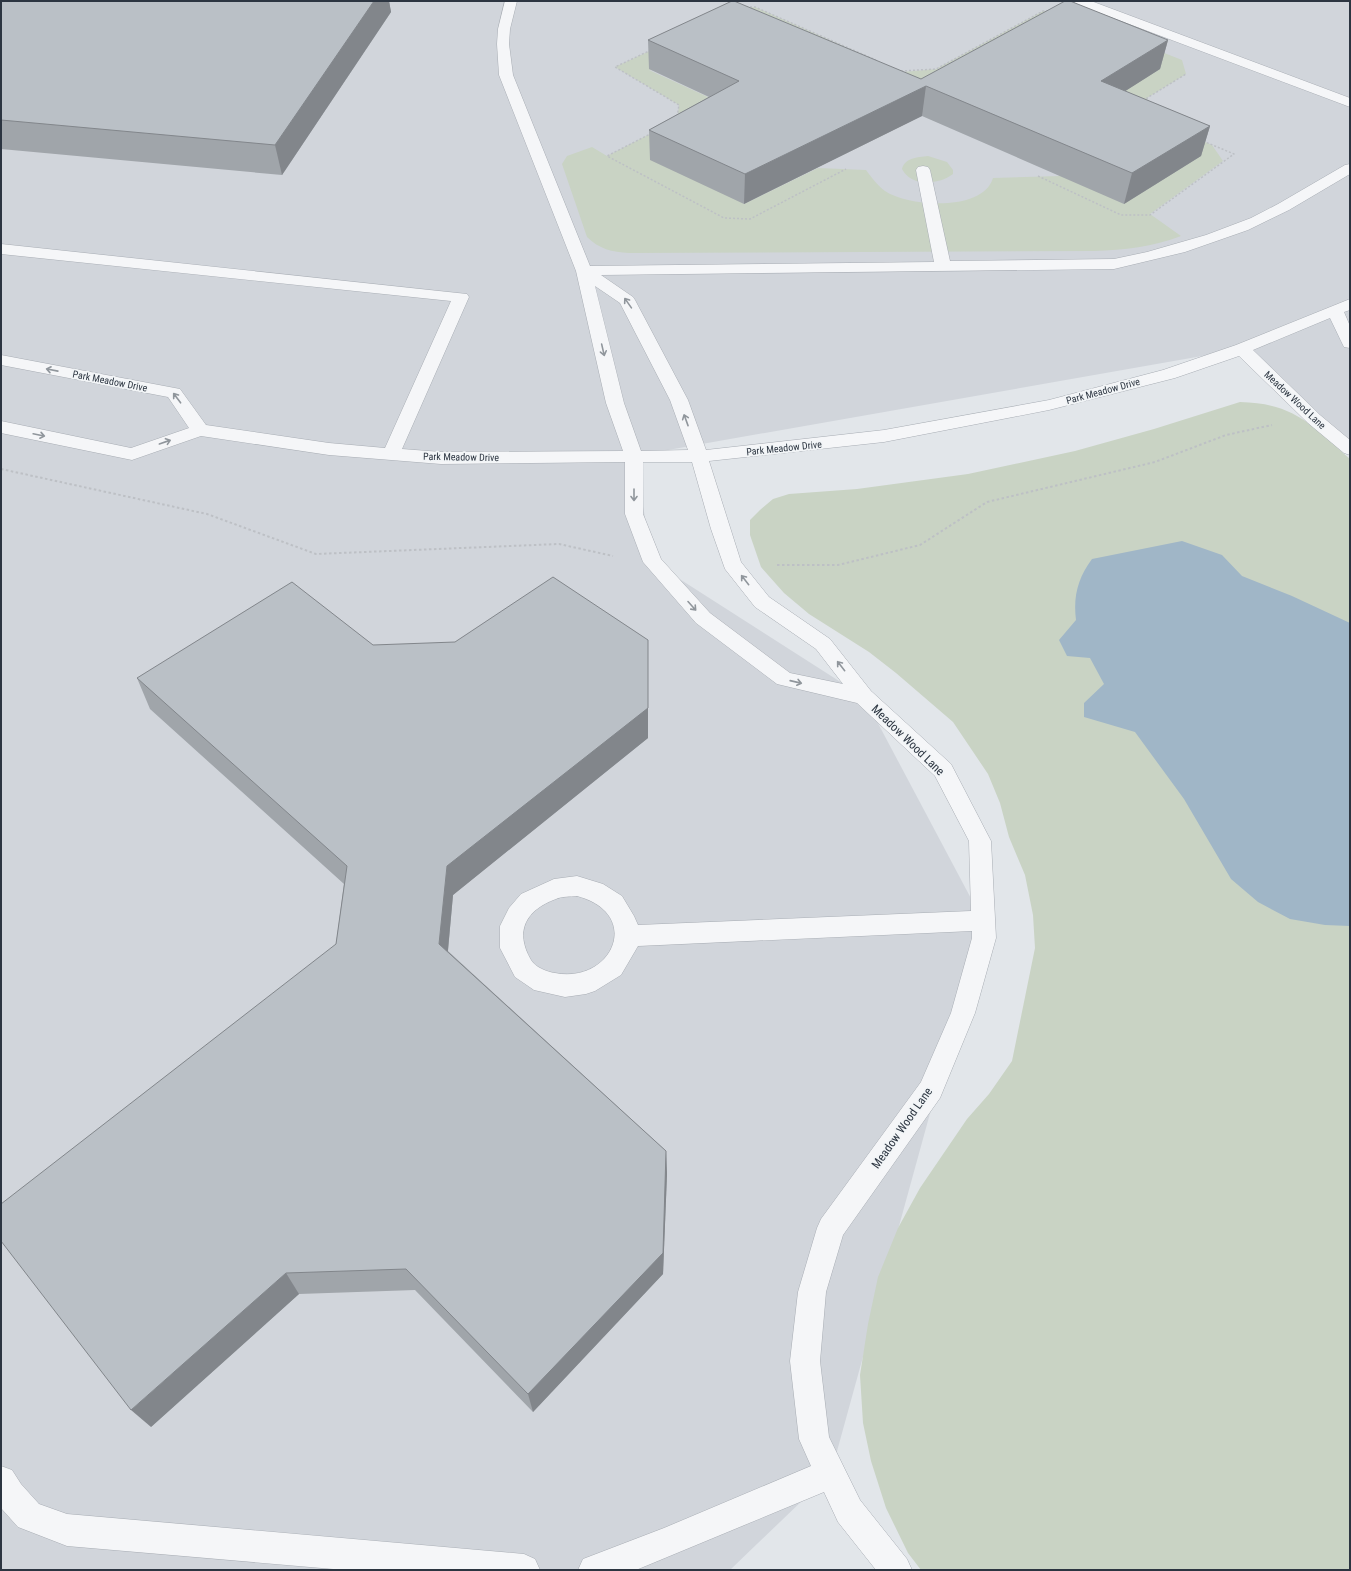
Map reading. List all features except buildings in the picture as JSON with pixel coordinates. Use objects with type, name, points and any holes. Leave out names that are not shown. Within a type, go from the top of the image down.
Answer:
[{"type":"street","name":"Meadow Wood Lane","points":[[511,1],[504,29],[503,44],[506,75],[584,271],[615,403],[634,456],[634,514],[653,562],[703,618],[784,679],[864,697]]},
{"type":"street","points":[[1080,1],[1350,103]]},
{"type":"street","points":[[584,271],[1114,264],[1144,258],[1192,245],[1245,227],[1350,168]]},
{"type":"street","points":[[923,170],[942,266]]},
{"type":"street","points":[[1,249],[460,297],[391,454]]},
{"type":"street","name":"Meadow Wood Lane","points":[[584,271],[627,300],[678,400],[699,456],[720,529],[732,564],[762,602],[823,644],[864,697],[943,770],[980,841],[984,938],[963,1013],[931,1090],[831,1228],[812,1292],[805,1361],[814,1439],[849,1511],[896,1570]]},
{"type":"street","points":[[1342,307],[1350,343]]},
{"type":"street","name":"Park Meadow Drive","points":[[1,427],[132,454],[200,430],[329,448],[441,458],[699,456],[803,446],[884,436],[1050,405],[1169,374],[1242,349],[1342,307]]},
{"type":"street","name":"Meadow Wood Lane","points":[[1242,349],[1314,419],[1350,449]]},
{"type":"street","name":"Park Meadow Drive","points":[[1,360],[174,393],[200,430]]},
{"type":"street","points":[[577,886],[595,891],[614,903],[626,923],[626,936],[626,945],[612,968],[586,983],[565,986],[543,982],[524,970],[512,948],[512,926],[517,916],[529,901],[554,889],[577,886]]},
{"type":"street","points":[[626,936],[983,921]]},
{"type":"street","points":[[594,1570],[666,1543],[830,1473]]},
{"type":"street","points":[[1,1481],[10,1495],[29,1516],[67,1530],[510,1569]]},
{"type":"path","points":[[742,8],[755,7],[881,63]]},
{"type":"path","points":[[895,69],[902,72],[936,69],[1043,11],[1051,11]]},
{"type":"path","points":[[657,47],[615,67],[679,105],[677,120]]},
{"type":"path","points":[[1150,106],[1146,98],[1186,74],[1184,67]]},
{"type":"path","points":[[656,131],[607,156],[724,218],[750,220],[846,169]]},
{"type":"path","points":[[1038,176],[1121,215],[1150,215],[1234,154],[1198,139]]},
{"type":"shaded area","points":[[1,1],[1350,1],[1350,442],[1242,349],[634,456],[653,562],[864,697],[983,921],[831,1473],[730,1570],[1,1570]]},
{"type":"green space","points":[[755,7],[902,72],[936,69],[1043,11],[1058,11],[1182,60],[1186,74],[1147,98],[1155,120],[1212,145],[1223,161],[1150,214],[1181,236],[1160,243],[1127,249],[1094,251],[629,253],[611,251],[596,244],[587,237],[562,164],[567,156],[592,147],[607,156],[677,120],[679,105],[615,67],[742,8]],"holes":[[[649,70],[937,98],[1060,176],[993,178],[986,189],[975,197],[961,201],[927,203],[896,196],[885,191],[877,184],[866,170],[818,168],[744,204],[709,127],[708,97]]]},
{"type":"green space","points":[[928,156],[947,162],[953,170],[953,174],[947,178],[933,182],[926,182],[912,179],[906,175],[902,169],[909,160]]},
{"type":"green space","points":[[1240,402],[1258,403],[1274,407],[1301,418],[1325,436],[1350,459],[1350,1570],[921,1570],[908,1553],[886,1508],[871,1461],[863,1423],[860,1375],[868,1324],[878,1277],[898,1228],[920,1188],[967,1119],[989,1094],[1012,1061],[1035,948],[1033,915],[1025,875],[1009,837],[1000,803],[988,774],[953,722],[869,652],[809,614],[784,593],[761,567],[750,535],[750,520],[773,499],[789,494],[857,489],[968,474],[1075,451],[1154,429]]},
{"type":"water","points":[[1182,541],[1222,555],[1242,576],[1292,596],[1350,623],[1350,926],[1325,925],[1290,919],[1258,902],[1231,879],[1184,799],[1135,732],[1084,717],[1084,703],[1104,684],[1090,658],[1067,656],[1059,640],[1076,620],[1076,595],[1083,573],[1092,559]]}]
